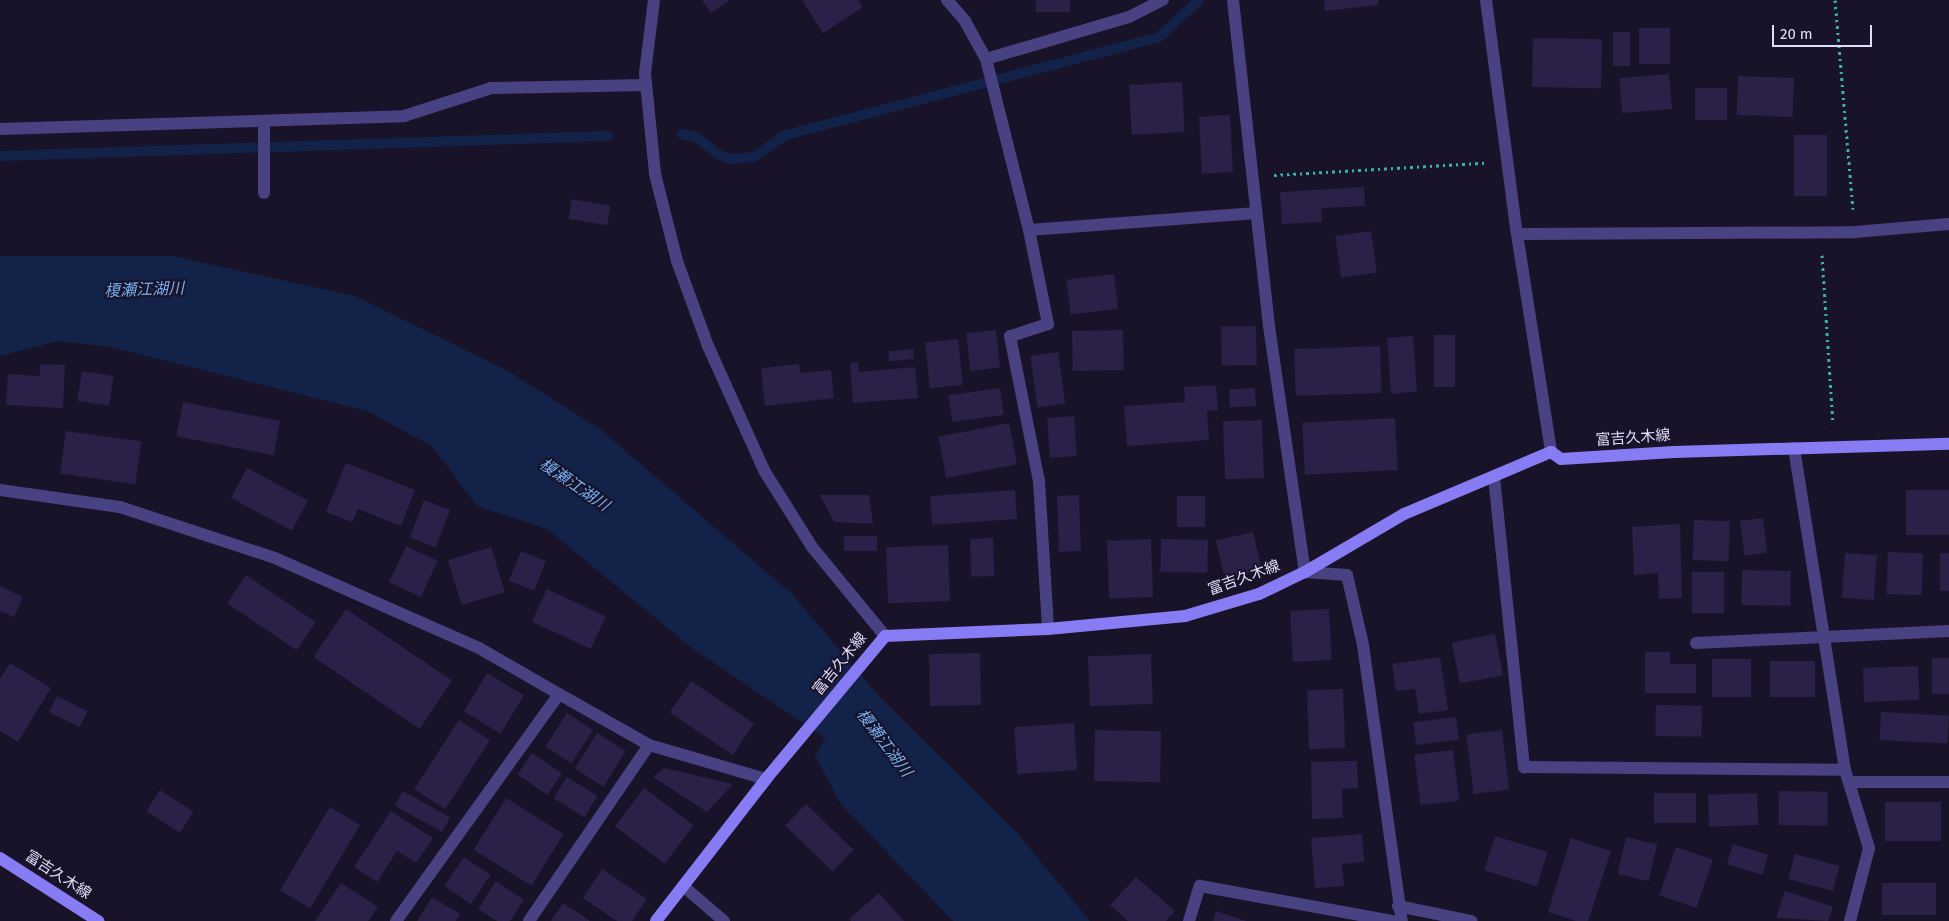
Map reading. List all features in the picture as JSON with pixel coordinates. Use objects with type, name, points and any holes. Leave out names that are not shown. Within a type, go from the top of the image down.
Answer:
[{"type":"main road","name":"富吉久木線","points":[[656,921],[866,656],[886,636],[1048,629],[1186,616],[1259,594],[1305,572],[1404,514],[1551,452],[1561,459],[1794,448],[1949,444]]},
{"type":"main road","name":"富吉久木線","points":[[0,858],[98,921]]},
{"type":"street","points":[[654,0],[646,85],[655,174],[677,261],[708,346],[765,472],[812,547],[886,636]]},
{"type":"street","points":[[948,0],[965,21],[988,63],[1029,230],[1048,324],[1010,336],[1039,481],[1048,629]]},
{"type":"street","points":[[988,63],[1129,17],[1163,0]]},
{"type":"street","points":[[1233,0],[1251,176],[1305,572],[1347,574],[1363,645],[1398,906],[1402,921]]},
{"type":"street","points":[[1486,0],[1517,234],[1551,452]]},
{"type":"street","points":[[0,129],[404,116],[491,88],[646,85]]},
{"type":"street","points":[[264,121],[264,193]]},
{"type":"street","points":[[1029,230],[1256,213]]},
{"type":"street","points":[[1517,234],[1855,232],[1949,224]]},
{"type":"street","points":[[1794,448],[1846,770],[1869,848],[1850,921]]},
{"type":"street","points":[[1494,477],[1524,767],[1846,770]]},
{"type":"street","points":[[0,490],[120,507],[275,558],[478,648],[649,745],[766,780]]},
{"type":"street","points":[[1696,643],[1824,635],[1949,631]]},
{"type":"street","points":[[396,921],[559,694]]},
{"type":"street","points":[[529,921],[649,745]]},
{"type":"street","points":[[1849,782],[1949,782]]},
{"type":"street","points":[[683,886],[724,921]]},
{"type":"street","points":[[1189,921],[1200,886],[1392,921]]},
{"type":"street","points":[[1398,906],[1471,921]]},
{"type":"path","points":[[1834,0],[1855,232]]},
{"type":"path","points":[[1251,176],[1507,162]]},
{"type":"path","points":[[1820,232],[1835,447]]},
{"type":"water","name":"榎瀬江湖川","points":[[0,256],[173,256],[355,296],[508,371],[600,429],[792,594],[878,695],[1017,833],[1090,921],[953,921],[840,803],[815,755],[825,738],[692,648],[547,529],[477,506],[432,446],[367,411],[110,347],[58,341],[0,356]]},
{"type":"building","points":[[702,0],[730,0],[711,13]]},
{"type":"building","points":[[802,0],[858,0],[863,7],[823,33]]},
{"type":"building","points":[[1036,0],[1070,0],[1070,12],[1036,12]]},
{"type":"building","points":[[1324,0],[1378,0],[1378,5],[1325,11]]},
{"type":"building","points":[[1639,28],[1670,28],[1670,64],[1639,64]]},
{"type":"building","points":[[1613,32],[1630,32],[1630,66],[1613,66]]},
{"type":"building","points":[[1533,38],[1602,39],[1601,88],[1532,87]]},
{"type":"building","points":[[1669,74],[1672,109],[1622,113],[1619,78]]},
{"type":"building","points":[[1738,76],[1794,78],[1793,117],[1737,115]]},
{"type":"building","points":[[1182,82],[1185,132],[1132,135],[1129,85]]},
{"type":"building","points":[[1695,88],[1727,88],[1727,120],[1695,120]]},
{"type":"building","points":[[1230,115],[1233,172],[1202,174],[1199,117]]},
{"type":"building","points":[[1794,135],[1827,135],[1827,196],[1794,196]]},
{"type":"building","points":[[1364,187],[1365,206],[1321,208],[1322,222],[1282,224],[1280,192]]},
{"type":"building","points":[[572,199],[610,206],[607,225],[569,219]]},
{"type":"building","points":[[1371,231],[1377,273],[1341,278],[1335,236]]},
{"type":"building","points":[[1114,274],[1118,309],[1071,315],[1066,280]]},
{"type":"building","points":[[1256,326],[1257,365],[1222,366],[1221,327]]},
{"type":"building","points":[[996,330],[1000,368],[970,371],[966,333]]},
{"type":"building","points":[[1123,330],[1124,370],[1073,371],[1072,331]]},
{"type":"building","points":[[1434,335],[1455,335],[1455,387],[1434,387]]},
{"type":"building","points":[[1413,336],[1417,392],[1391,394],[1387,338]]},
{"type":"building","points":[[958,339],[963,385],[930,388],[925,342]]},
{"type":"building","points":[[1380,346],[1382,393],[1296,396],[1294,349]]},
{"type":"building","points":[[913,349],[914,359],[889,362],[888,352]]},
{"type":"building","points":[[1058,352],[1065,403],[1038,407],[1030,356]]},
{"type":"building","points":[[858,362],[859,372],[915,367],[918,398],[853,403],[850,363]]},
{"type":"building","points":[[40,364],[65,365],[63,408],[6,405],[8,374],[40,376]]},
{"type":"building","points":[[799,364],[800,373],[831,370],[834,398],[765,406],[761,368]]},
{"type":"building","points":[[82,371],[114,376],[109,406],[77,401]]},
{"type":"building","points":[[1216,385],[1218,410],[1207,411],[1209,440],[1127,446],[1124,406],[1185,402],[1184,387]]},
{"type":"building","points":[[1000,388],[1004,415],[952,422],[949,395]]},
{"type":"building","points":[[1255,388],[1256,406],[1230,407],[1229,389]]},
{"type":"building","points":[[183,402],[280,421],[274,455],[176,436]]},
{"type":"building","points":[[1074,416],[1077,456],[1050,458],[1047,418]]},
{"type":"building","points":[[1395,418],[1398,470],[1305,475],[1302,423]]},
{"type":"building","points":[[1262,420],[1264,478],[1225,479],[1223,421]]},
{"type":"building","points":[[1009,423],[1017,464],[946,478],[938,437]]},
{"type":"building","points":[[66,431],[141,442],[135,484],[60,474]]},
{"type":"building","points":[[346,463],[415,490],[401,526],[358,509],[352,522],[326,512]]},
{"type":"building","points":[[247,468],[308,500],[292,530],[231,498]]},
{"type":"building","points":[[1015,490],[1017,519],[932,525],[930,496]]},
{"type":"building","points":[[1906,490],[1949,490],[1949,535],[1906,535]]},
{"type":"building","points":[[820,495],[869,495],[873,524],[834,522]]},
{"type":"building","points":[[1079,495],[1081,551],[1059,552],[1057,496]]},
{"type":"building","points":[[1177,496],[1205,496],[1205,527],[1177,527]]},
{"type":"building","points":[[424,500],[450,510],[436,547],[410,537]]},
{"type":"building","points":[[1763,518],[1767,553],[1744,556],[1740,521]]},
{"type":"building","points":[[1694,520],[1730,521],[1729,561],[1693,560]]},
{"type":"building","points":[[1680,524],[1682,598],[1659,599],[1658,573],[1634,575],[1632,527]]},
{"type":"building","points":[[1253,532],[1262,570],[1225,579],[1216,541]]},
{"type":"building","points":[[844,536],[877,536],[877,551],[844,551]]},
{"type":"building","points":[[993,538],[994,576],[971,577],[970,539]]},
{"type":"building","points":[[1151,539],[1153,597],[1109,599],[1107,541]]},
{"type":"building","points":[[1161,539],[1208,540],[1207,573],[1160,572]]},
{"type":"building","points":[[948,545],[950,601],[888,603],[886,547]]},
{"type":"building","points":[[406,546],[438,561],[421,597],[389,582]]},
{"type":"building","points":[[491,547],[505,592],[462,605],[448,560]]},
{"type":"building","points":[[521,551],[546,561],[534,591],[509,581]]},
{"type":"building","points":[[1888,552],[1923,553],[1922,595],[1887,594]]},
{"type":"building","points":[[1845,553],[1877,555],[1874,600],[1842,598]]},
{"type":"building","points":[[1940,553],[1949,553],[1949,591],[1940,591]]},
{"type":"building","points":[[1742,570],[1791,571],[1790,606],[1741,605]]},
{"type":"building","points":[[1692,572],[1724,572],[1724,613],[1692,613]]},
{"type":"building","points":[[246,575],[316,622],[297,650],[227,603]]},
{"type":"building","points":[[0,586],[23,597],[14,617],[0,611]]},
{"type":"building","points":[[547,589],[606,616],[591,649],[532,622]]},
{"type":"building","points":[[346,609],[452,681],[420,729],[314,657]]},
{"type":"building","points":[[1329,609],[1332,660],[1293,662],[1290,611]]},
{"type":"building","points":[[1495,634],[1503,675],[1460,684],[1452,642]]},
{"type":"building","points":[[1645,652],[1670,652],[1670,664],[1696,664],[1696,693],[1645,693]]},
{"type":"building","points":[[980,653],[981,705],[930,706],[929,654]]},
{"type":"building","points":[[1151,654],[1153,704],[1090,706],[1088,656]]},
{"type":"building","points":[[1440,657],[1448,710],[1419,714],[1415,689],[1396,691],[1392,664]]},
{"type":"building","points":[[1932,658],[1949,658],[1949,694],[1932,694]]},
{"type":"building","points":[[1712,659],[1751,659],[1751,697],[1712,697]]},
{"type":"building","points":[[1770,661],[1815,661],[1815,697],[1770,697]]},
{"type":"building","points":[[10,663],[51,688],[18,742],[0,731],[0,679]]},
{"type":"building","points":[[1918,666],[1919,700],[1864,702],[1863,668]]},
{"type":"building","points":[[487,673],[524,695],[501,734],[464,712]]},
{"type":"building","points":[[691,681],[754,723],[733,755],[670,713]]},
{"type":"building","points":[[1343,689],[1345,748],[1309,749],[1307,690]]},
{"type":"building","points":[[57,696],[88,711],[80,727],[49,712]]},
{"type":"building","points":[[1656,705],[1702,706],[1701,737],[1655,736]]},
{"type":"building","points":[[1881,712],[1949,716],[1947,744],[1880,740]]},
{"type":"building","points":[[567,713],[593,730],[571,763],[545,747]]},
{"type":"building","points":[[1456,717],[1459,740],[1416,745],[1413,722]]},
{"type":"building","points":[[459,720],[490,740],[445,809],[414,789]]},
{"type":"building","points":[[1074,723],[1077,770],[1017,774],[1014,727]]},
{"type":"building","points":[[1095,730],[1161,731],[1160,782],[1094,781]]},
{"type":"building","points":[[1502,730],[1509,790],[1474,794],[1466,734]]},
{"type":"building","points":[[597,733],[626,751],[604,787],[575,769]]},
{"type":"building","points":[[1453,750],[1459,801],[1421,805],[1414,755]]},
{"type":"building","points":[[532,753],[562,773],[547,795],[517,775]]},
{"type":"building","points":[[1357,761],[1358,788],[1342,789],[1343,818],[1312,819],[1311,762]]},
{"type":"building","points":[[664,768],[733,784],[707,812],[653,777]]},
{"type":"building","points":[[567,777],[598,796],[584,817],[554,798]]},
{"type":"building","points":[[644,788],[694,825],[665,864],[615,826]]},
{"type":"building","points":[[160,790],[194,812],[180,833],[146,811]]},
{"type":"building","points":[[403,791],[450,817],[442,832],[395,806]]},
{"type":"building","points":[[1779,791],[1828,792],[1827,826],[1778,825]]},
{"type":"building","points":[[1654,793],[1696,793],[1696,823],[1654,823]]},
{"type":"building","points":[[1757,793],[1758,825],[1709,827],[1708,795]]},
{"type":"building","points":[[506,798],[564,834],[531,886],[474,850]]},
{"type":"building","points":[[1885,802],[1941,802],[1941,841],[1885,841]]},
{"type":"building","points":[[806,804],[853,850],[833,871],[785,826]]},
{"type":"building","points":[[330,807],[360,825],[310,908],[280,890]]},
{"type":"building","points":[[391,811],[433,838],[416,863],[397,851],[377,882],[354,867]]},
{"type":"building","points":[[1362,834],[1364,862],[1342,864],[1344,886],[1315,888],[1311,838]]},
{"type":"building","points":[[1495,836],[1548,852],[1537,887],[1484,870]]},
{"type":"building","points":[[1626,837],[1657,844],[1649,881],[1617,874]]},
{"type":"building","points":[[1571,838],[1611,851],[1588,921],[1576,921],[1548,912]]},
{"type":"building","points":[[1733,844],[1768,855],[1762,875],[1727,864]]},
{"type":"building","points":[[1676,847],[1713,860],[1696,908],[1659,895]]},
{"type":"building","points":[[1795,854],[1839,866],[1833,891],[1788,879]]},
{"type":"building","points":[[464,857],[491,875],[471,904],[444,886]]},
{"type":"building","points":[[602,869],[647,899],[632,921],[617,921],[583,898]]},
{"type":"building","points":[[1136,877],[1175,911],[1166,921],[1128,921],[1110,905]]},
{"type":"building","points":[[496,881],[524,900],[510,921],[497,921],[478,909]]},
{"type":"building","points":[[341,883],[378,907],[368,921],[315,921]]},
{"type":"building","points":[[1882,883],[1936,883],[1936,915],[1882,915]]},
{"type":"building","points":[[1785,891],[1833,907],[1828,921],[1776,918]]},
{"type":"building","points":[[879,893],[904,921],[851,921],[849,919]]},
{"type":"building","points":[[432,897],[460,914],[456,921],[417,921]]},
{"type":"building","points":[[563,903],[590,921],[551,921]]},
{"type":"building","points":[[1216,911],[1246,921],[1213,921]]},
{"type":"waterway","points":[[682,134],[696,137],[719,155],[730,159],[754,157],[786,135],[1159,37],[1199,0]]},
{"type":"waterway","points":[[0,156],[608,136]]}]
